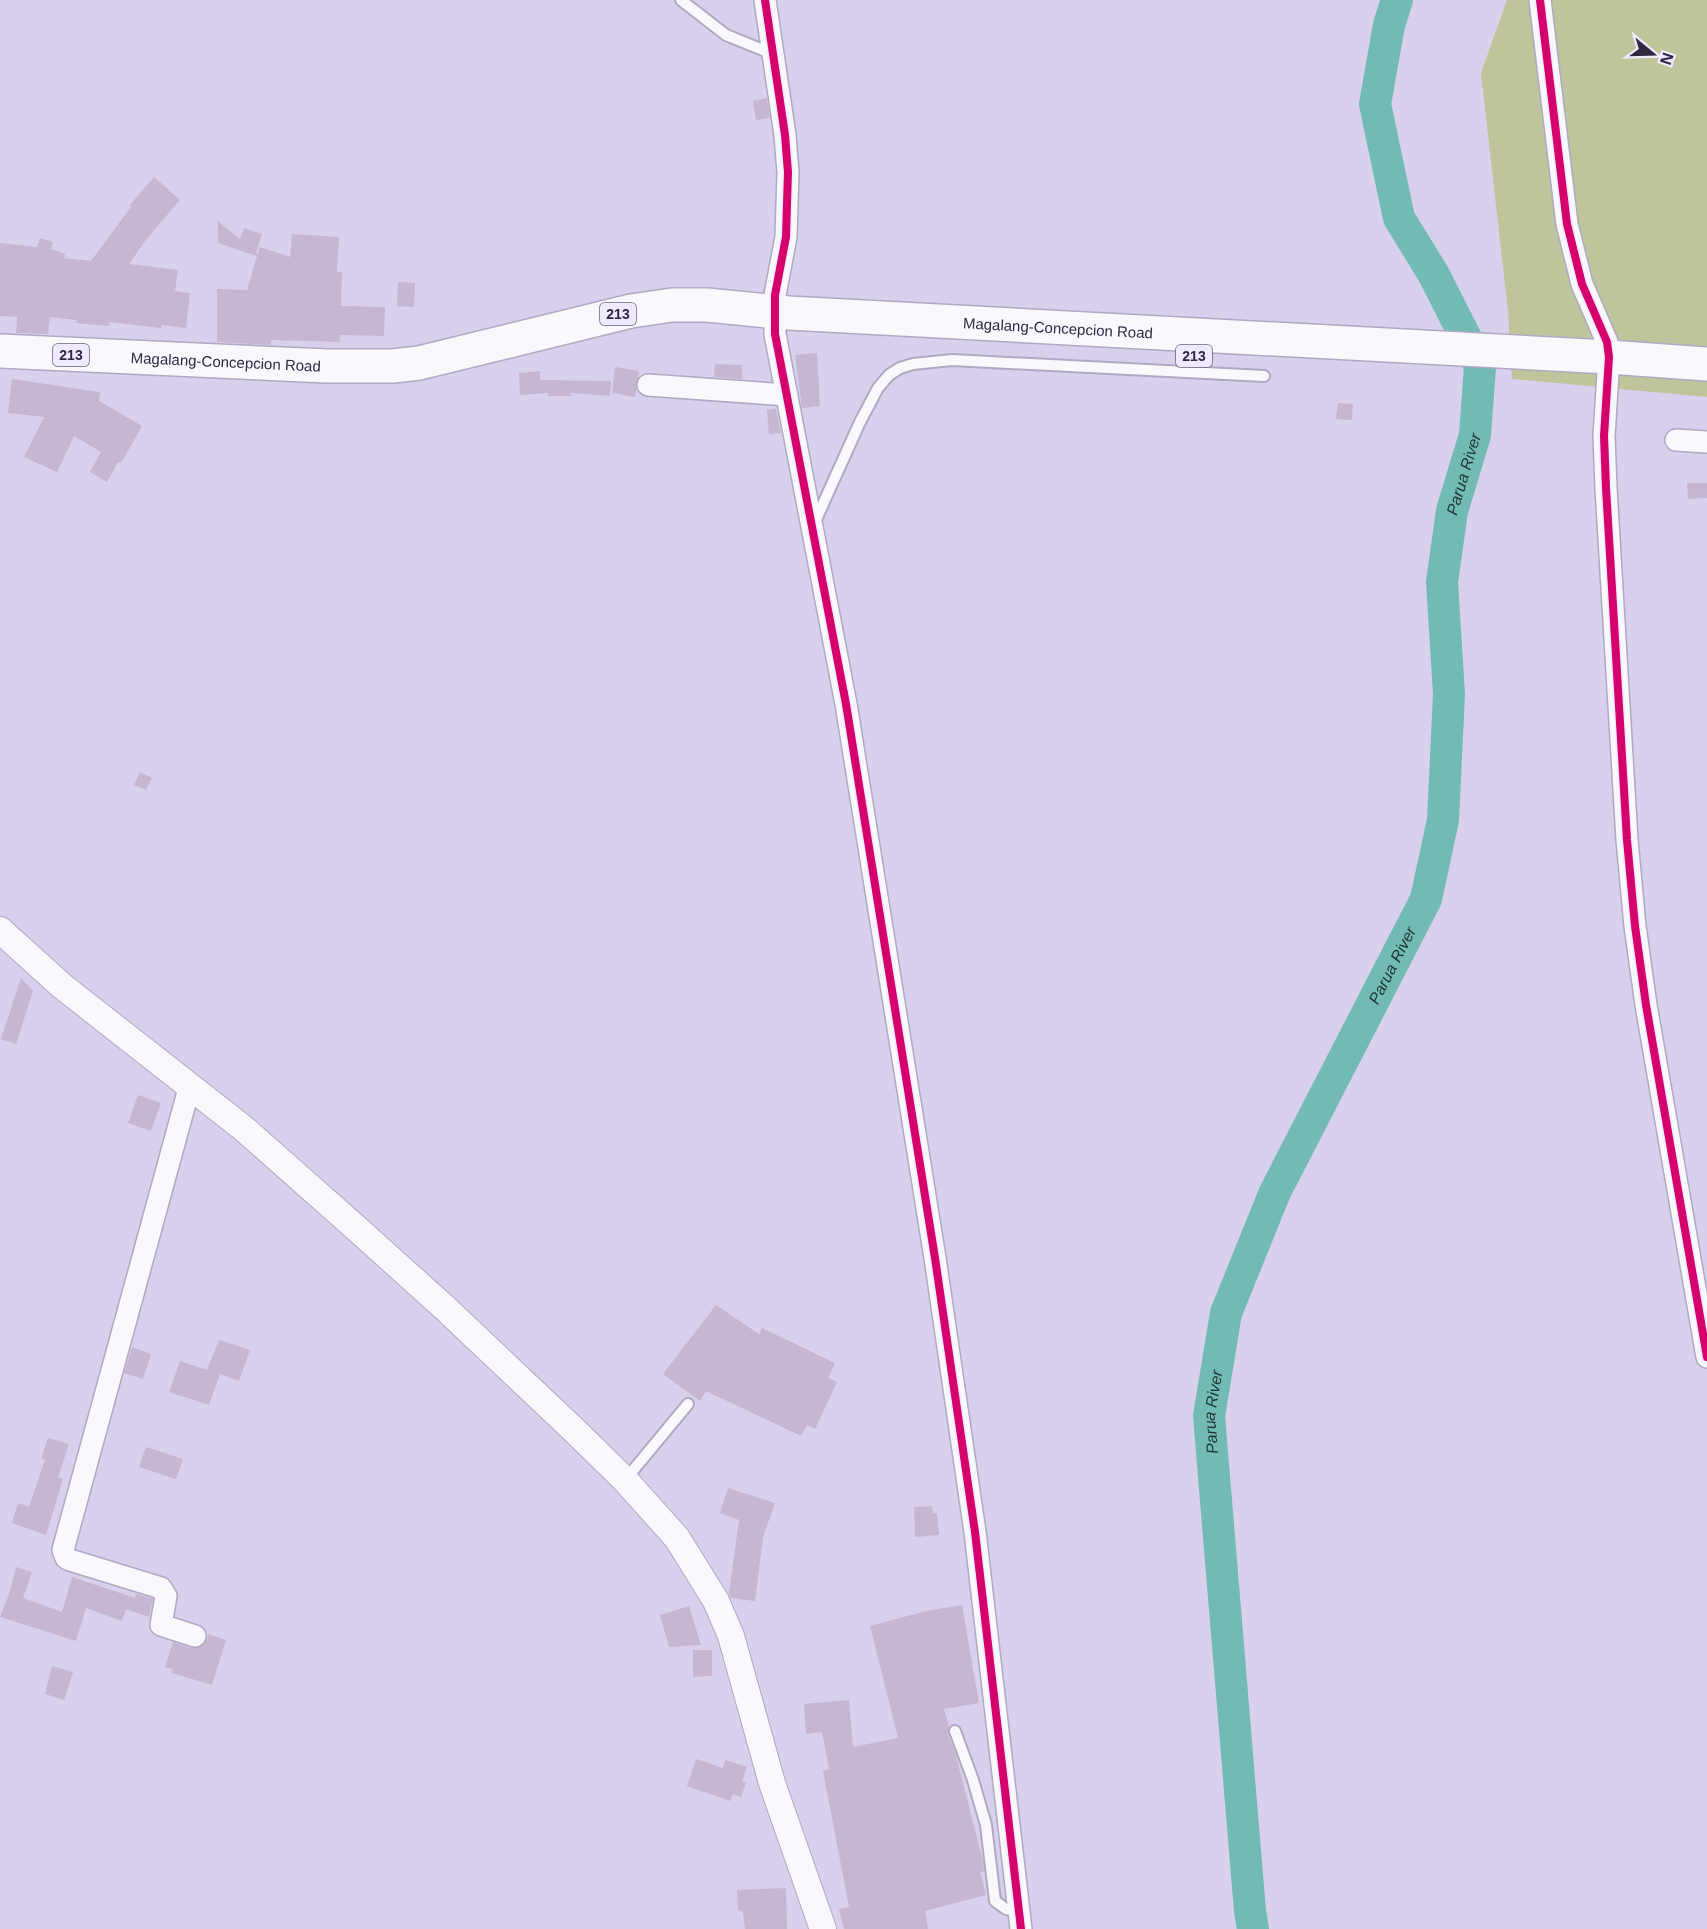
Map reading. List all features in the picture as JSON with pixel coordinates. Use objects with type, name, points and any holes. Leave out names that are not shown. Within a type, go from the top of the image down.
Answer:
[{"type":"main road","name":"Magalang-Concepcion Road","points":[[0,351],[327,366],[393,366],[418,363],[631,311],[662,306],[707,305],[782,323],[1605,367],[1707,370]]},
{"type":"main road","name":"Magalang-Concepcion Road","points":[[1605,367],[1707,364]]},
{"type":"street","points":[[765,0],[785,135],[788,204],[786,237],[775,295],[782,323],[787,395],[846,704],[936,1258],[975,1532],[1020,1920]]},
{"type":"street","points":[[1540,0],[1568,224],[1582,284],[1607,342],[1604,436],[1608,542],[1635,926],[1646,1005],[1707,1357]]},
{"type":"street","points":[[648,385],[787,395]]},
{"type":"street","points":[[1676,440],[1707,442]]},
{"type":"street","points":[[0,930],[62,986],[190,1085],[279,1160],[445,1308],[626,1480],[677,1538],[716,1601],[731,1636],[772,1783],[823,1929]]},
{"type":"street","points":[[190,1085],[63,1550],[66,1558],[70,1560],[161,1588],[166,1596],[161,1625],[195,1636]]},
{"type":"lane","points":[[681,0],[726,35],[773,54]]},
{"type":"lane","points":[[811,530],[878,388],[889,375],[906,366],[952,360],[1264,376]]},
{"type":"lane","points":[[626,1480],[688,1404]]},
{"type":"lane","points":[[955,1731],[986,1825],[995,1901],[1020,1920]]},
{"type":"green space","points":[[1507,0],[1707,0],[1707,397],[1512,379],[1508,311],[1481,73]]},
{"type":"building","points":[[767,98],[770,118],[756,120],[753,101]]},
{"type":"building","points":[[154,177],[180,200],[145,241],[129,264],[178,270],[175,291],[190,293],[186,328],[161,325],[161,328],[109,322],[109,326],[76,323],[77,320],[50,317],[48,334],[16,333],[17,317],[0,316],[0,243],[37,247],[40,238],[53,242],[51,249],[65,254],[64,258],[91,261],[131,207],[129,206]]},
{"type":"building","points":[[218,221],[240,239],[244,228],[262,234],[256,253],[258,254],[260,247],[290,257],[292,234],[339,237],[337,272],[342,272],[341,306],[385,307],[384,336],[340,335],[340,342],[271,340],[271,345],[217,342],[217,289],[247,290],[257,256],[218,243]]},
{"type":"building","points":[[398,282],[415,283],[414,307],[397,306]]},
{"type":"building","points":[[817,353],[820,406],[802,408],[795,355]]},
{"type":"building","points":[[715,364],[742,365],[742,379],[714,377]]},
{"type":"building","points":[[615,367],[639,371],[635,397],[612,393]]},
{"type":"building","points":[[540,371],[540,380],[611,381],[610,396],[571,393],[571,396],[548,396],[548,393],[520,395],[519,373]]},
{"type":"building","points":[[12,379],[100,392],[99,401],[142,426],[121,463],[118,462],[107,482],[90,472],[101,452],[74,436],[57,472],[24,457],[44,417],[8,413]]},
{"type":"building","points":[[1338,403],[1353,404],[1352,420],[1336,419]]},
{"type":"building","points":[[776,409],[781,433],[769,434],[767,410]]},
{"type":"building","points":[[1687,483],[1707,483],[1707,498],[1688,499]]},
{"type":"building","points":[[140,772],[152,778],[146,790],[134,785]]},
{"type":"building","points":[[21,978],[33,991],[16,1044],[1,1039]]},
{"type":"building","points":[[138,1095],[161,1103],[151,1131],[128,1123]]},
{"type":"building","points":[[716,1305],[759,1334],[762,1328],[835,1363],[828,1378],[837,1382],[815,1429],[807,1425],[801,1436],[706,1391],[700,1401],[663,1374]]},
{"type":"building","points":[[219,1340],[250,1350],[239,1381],[220,1374],[209,1405],[169,1392],[180,1361],[207,1370]]},
{"type":"building","points":[[132,1347],[151,1354],[143,1379],[124,1373]]},
{"type":"building","points":[[48,1438],[69,1444],[58,1477],[63,1479],[46,1535],[12,1523],[18,1503],[29,1507],[45,1460],[41,1459]]},
{"type":"building","points":[[146,1447],[183,1459],[176,1479],[139,1467]]},
{"type":"building","points":[[728,1488],[775,1503],[763,1537],[755,1601],[731,1598],[729,1593],[739,1520],[720,1513]]},
{"type":"building","points":[[932,1506],[933,1513],[937,1513],[939,1535],[915,1537],[914,1507]]},
{"type":"building","points":[[16,1567],[32,1572],[23,1598],[62,1612],[72,1577],[135,1598],[136,1594],[153,1599],[149,1617],[126,1609],[122,1621],[86,1608],[76,1641],[0,1617]]},
{"type":"building","points":[[962,1605],[979,1703],[944,1709],[949,1727],[948,1734],[956,1756],[983,1861],[984,1872],[980,1872],[986,1895],[925,1911],[928,1929],[844,1929],[839,1909],[849,1907],[823,1771],[829,1769],[822,1732],[806,1734],[804,1704],[849,1700],[853,1747],[898,1738],[870,1626],[926,1611]]},
{"type":"building","points":[[689,1606],[701,1645],[669,1647],[660,1615]]},
{"type":"building","points":[[208,1634],[226,1640],[212,1685],[172,1673],[173,1669],[165,1667],[173,1642],[198,1648],[207,1640]]},
{"type":"building","points":[[693,1650],[712,1650],[712,1676],[693,1677]]},
{"type":"building","points":[[52,1666],[73,1672],[64,1700],[45,1694]]},
{"type":"building","points":[[696,1759],[723,1768],[725,1760],[747,1767],[742,1782],[746,1783],[741,1797],[733,1794],[730,1801],[687,1786]]},
{"type":"building","points":[[786,1888],[787,1929],[745,1929],[743,1912],[738,1910],[737,1890]]},
{"type":"waterway","name":"Parua River","points":[[1253,1929],[1209,1416],[1226,1313],[1275,1192],[1426,899],[1443,820],[1449,694],[1442,582],[1452,511],[1475,435],[1480,366],[1434,275],[1399,218],[1375,104],[1389,25],[1397,0]]},
{"type":"cycle path","points":[[765,0],[785,135],[788,172],[786,237],[775,295],[775,334],[846,704],[935,1258],[975,1532],[1021,1929]]},
{"type":"cycle path","points":[[1540,0],[1567,224],[1582,284],[1607,342],[1609,357],[1604,436],[1606,488],[1627,840],[1635,926],[1646,1005],[1707,1357]]}]
